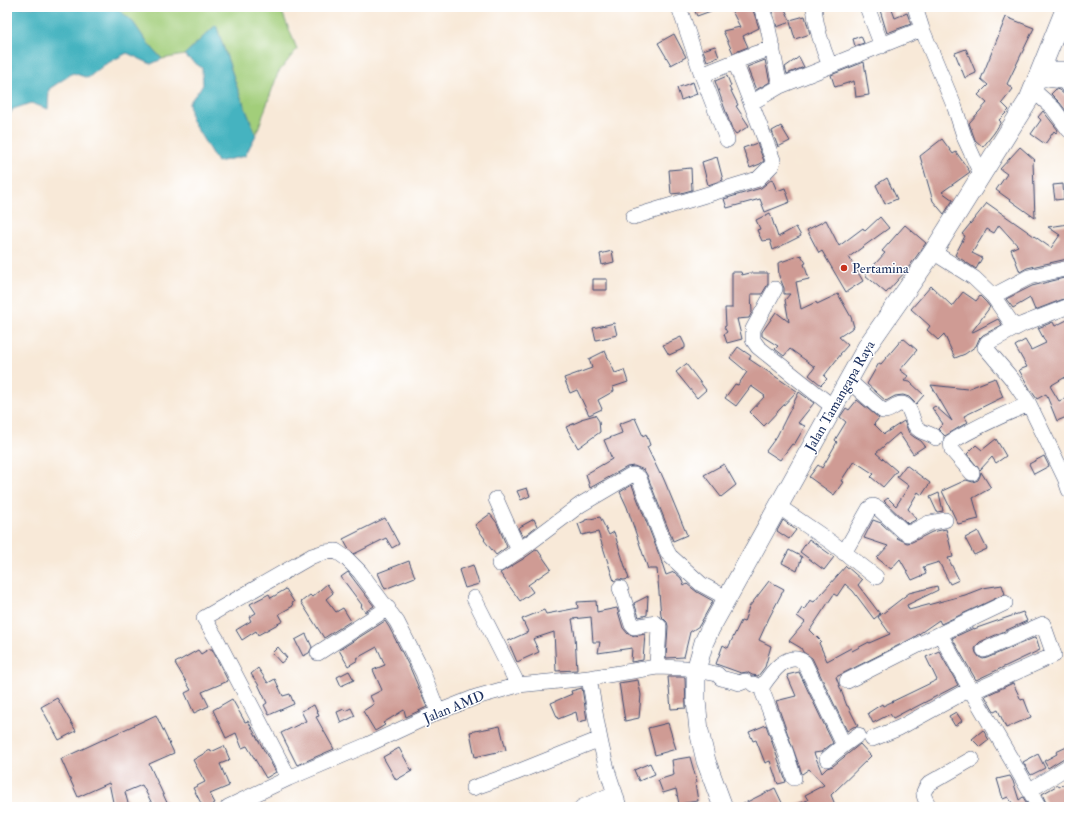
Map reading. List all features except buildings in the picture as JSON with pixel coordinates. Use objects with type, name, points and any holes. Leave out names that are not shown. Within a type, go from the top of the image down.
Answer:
[{"type":"main road","name":"Jalan Tamangapa Raya","points":[[722,807],[706,761],[699,731],[696,700],[696,670],[704,642],[868,345],[933,252],[1029,99],[1066,7]]},
{"type":"street","points":[[678,7],[702,75],[728,140]]},
{"type":"street","points":[[761,7],[767,23],[780,86]]},
{"type":"street","points":[[814,7],[824,52],[830,66]]},
{"type":"street","points":[[867,7],[882,46]]},
{"type":"street","points":[[916,7],[922,29],[955,108],[965,139],[981,174]]},
{"type":"street","points":[[751,103],[780,86],[922,29]]},
{"type":"street","points":[[702,75],[772,48]]},
{"type":"street","points":[[633,217],[758,179],[772,165],[773,160],[735,62]]},
{"type":"street","points":[[1038,79],[1069,69]]},
{"type":"street","points":[[1038,79],[1063,81],[1069,88]]},
{"type":"street","points":[[1038,79],[1053,108],[1069,130]]},
{"type":"street","points":[[933,252],[974,278],[993,296],[1015,328]]},
{"type":"street","points":[[993,296],[1029,277],[1069,268]]},
{"type":"street","points":[[775,289],[753,329],[753,340],[758,347],[833,407]]},
{"type":"street","points":[[1069,306],[1015,328],[985,344],[1030,404],[1062,471],[1069,490]]},
{"type":"street","points":[[848,380],[883,411],[900,404],[904,405],[909,409],[918,430],[929,433],[936,438]]},
{"type":"street","points":[[972,473],[952,450],[951,442],[1000,416],[1030,404]]},
{"type":"street","points":[[499,564],[519,551],[580,505],[631,475],[634,475],[638,478],[670,556],[701,584],[727,598]]},
{"type":"street","points":[[496,499],[519,551]]},
{"type":"street","points":[[778,506],[876,577]]},
{"type":"street","points":[[844,553],[869,509],[873,506],[878,508],[908,534],[929,523],[945,520]]},
{"type":"street","points":[[290,778],[204,618],[312,556],[325,552],[336,551],[346,558],[360,572],[397,622],[423,674],[438,712]]},
{"type":"street","points":[[620,588],[632,625],[634,627],[655,623],[659,626],[657,667]]},
{"type":"street","points":[[474,598],[518,685]]},
{"type":"street","points":[[847,681],[1005,603]]},
{"type":"street","points":[[318,653],[388,608]]},
{"type":"street","points":[[827,759],[844,745],[865,737],[899,728],[971,691],[1054,655],[1043,624],[984,650]]},
{"type":"street","points":[[940,634],[971,691],[1039,807]]},
{"type":"street","points":[[794,778],[761,688],[780,665],[790,658],[798,659],[804,662],[844,745]]},
{"type":"street","name":"Jalan AMD","points":[[228,807],[438,712],[476,697],[518,685],[589,678],[657,667],[686,668],[717,674],[721,678],[740,683],[745,681],[761,688]]},
{"type":"street","points":[[582,807],[617,800],[600,739],[589,678]]},
{"type":"street","points":[[473,788],[600,739]]},
{"type":"street","points":[[929,807],[923,794],[924,789],[930,783],[972,759]]},
{"type":"street","points":[[1030,790],[1069,766]]},
{"type":"green space","points":[[116,7],[280,7],[297,49],[278,73],[256,135],[238,90],[216,25],[184,55],[162,59],[146,41],[133,22]]},
{"type":"water","points":[[7,7],[116,7],[133,22],[146,41],[162,59],[151,64],[127,53],[104,65],[88,78],[73,73],[49,89],[48,109],[31,103],[13,109],[7,119]]},
{"type":"water","points":[[216,25],[238,90],[256,135],[245,156],[217,162],[191,119],[189,103],[203,85],[202,68],[184,55]]},
{"type":"place","name":"Pertamina","points":[[844,268]]}]
